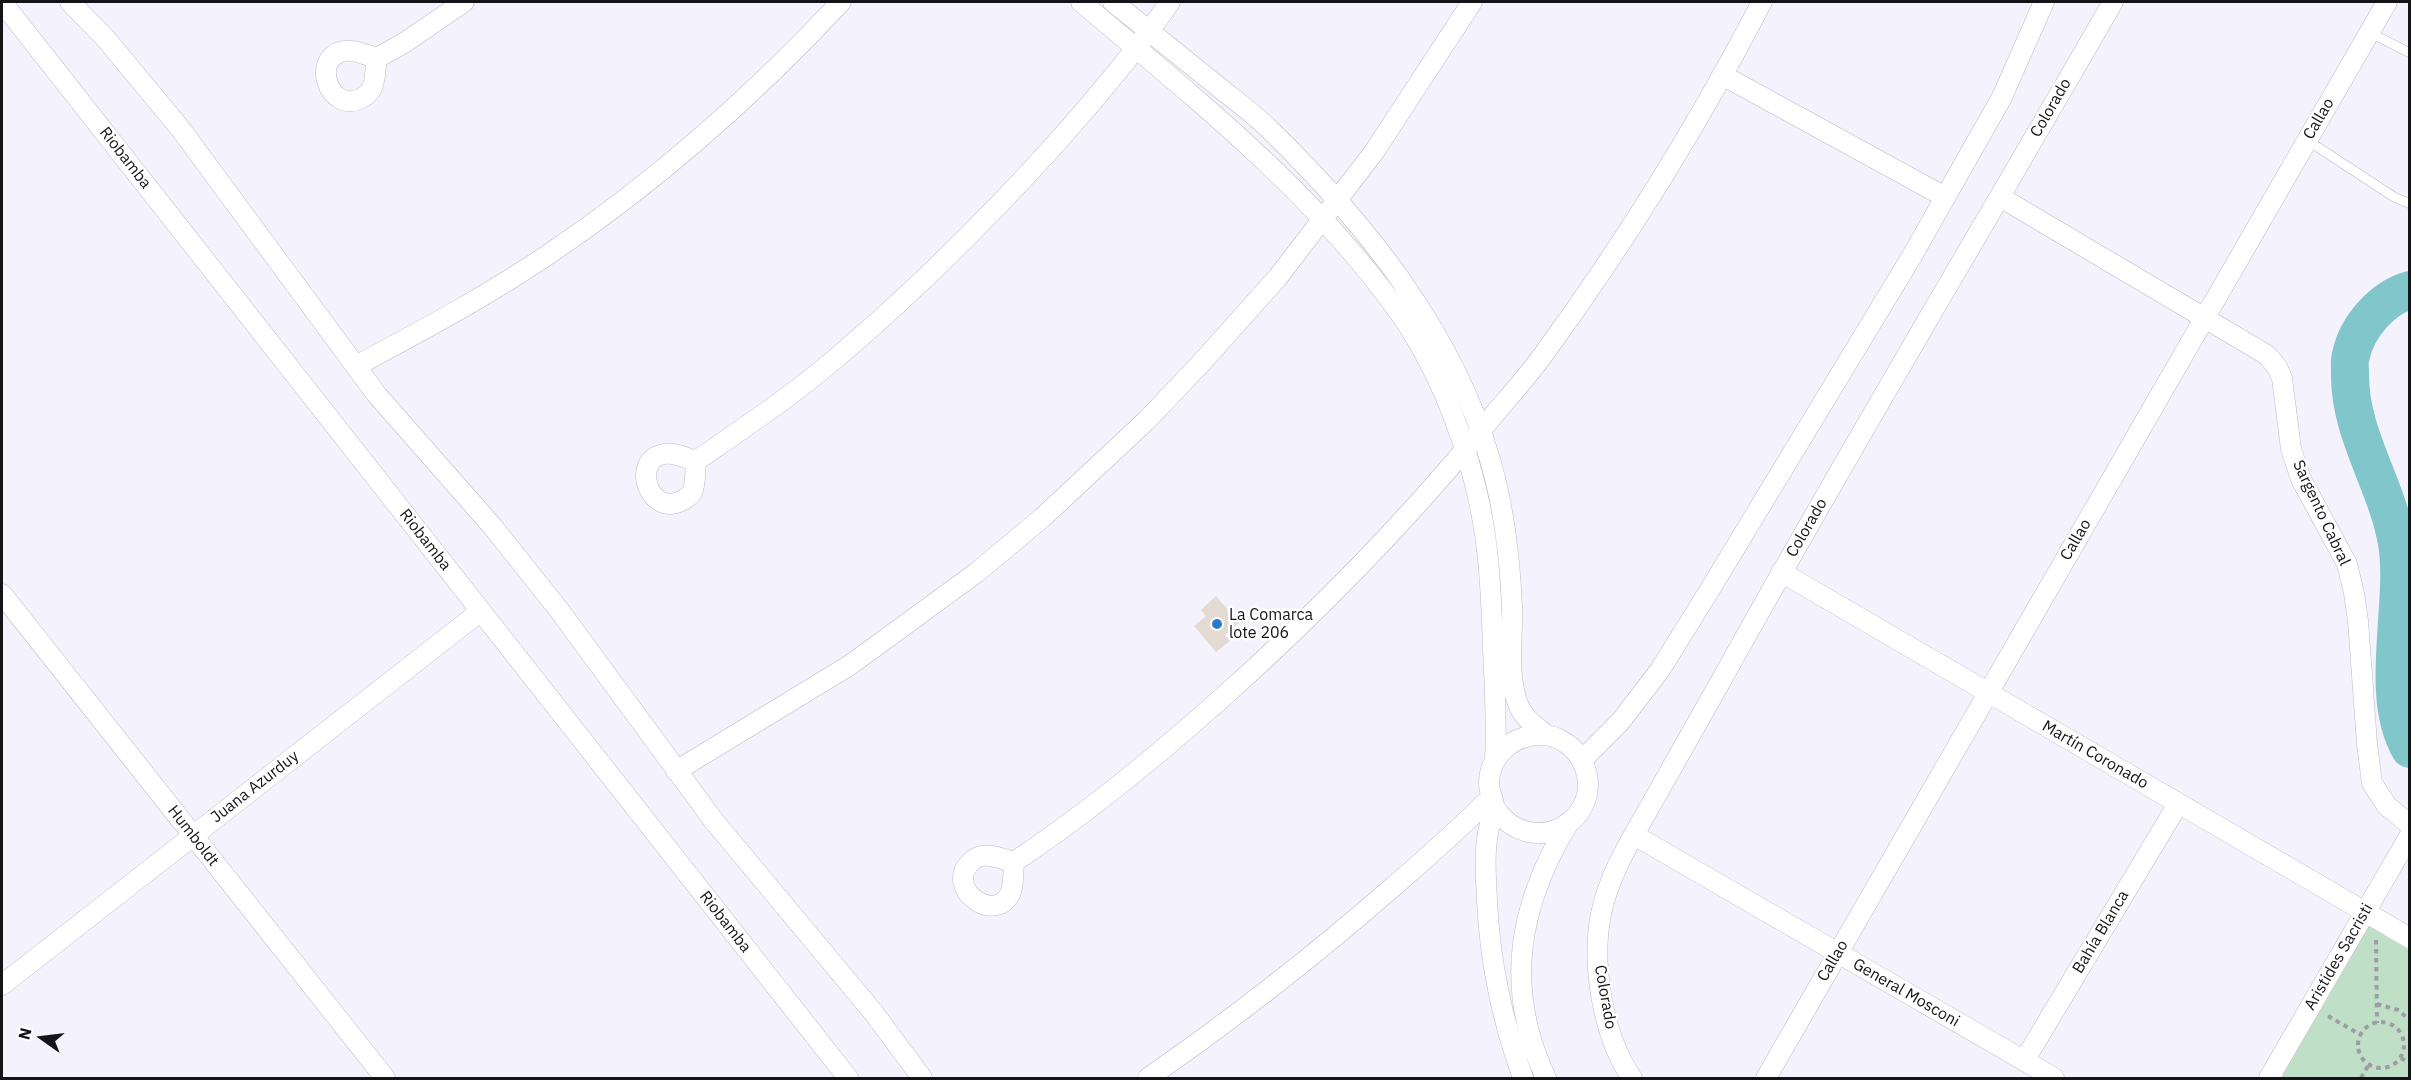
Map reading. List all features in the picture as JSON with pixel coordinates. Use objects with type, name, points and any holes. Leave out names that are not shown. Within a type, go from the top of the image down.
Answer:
[{"type":"street","name":"Riobamba","points":[[2,2],[848,1078]]},
{"type":"street","points":[[70,2],[106,39],[179,127],[377,394],[493,527],[552,601],[714,821],[873,1012],[922,1078]]},
{"type":"street","points":[[376,58],[404,43],[464,2]]},
{"type":"street","points":[[356,366],[464,308],[549,254],[616,205],[678,158],[729,113],[841,2]]},
{"type":"street","points":[[1081,2],[1288,182],[1355,255],[1402,316],[1425,356],[1445,398],[1465,452],[1475,485],[1487,548],[1496,703],[1495,760]]},
{"type":"street","points":[[1113,2],[1266,126],[1337,200],[1426,318],[1455,369],[1481,430],[1494,477],[1504,532],[1512,605],[1514,683],[1517,702],[1527,719],[1546,735]]},
{"type":"street","points":[[696,460],[769,411],[848,349],[912,290],[1023,179],[1137,49],[1170,2]]},
{"type":"street","points":[[676,771],[850,665],[976,573],[1042,518],[1147,420],[1278,277],[1374,152],[1472,2]]},
{"type":"street","points":[[1014,862],[1052,837],[1120,783],[1258,666],[1391,534],[1465,452],[1541,358],[1659,185],[1724,76],[1762,2]]},
{"type":"street","points":[[1582,760],[1620,722],[1680,639],[1946,197],[2002,97],[2044,2]]},
{"type":"street","name":"Colorado","points":[[1632,1078],[1626,1070],[1609,1030],[1599,980],[1598,938],[1601,914],[1609,884],[1781,572],[2113,2]]},
{"type":"street","name":"Callao","points":[[1766,1078],[2387,2]]},
{"type":"street","points":[[1724,76],[1946,197]]},
{"type":"street","name":"Sargento Cabral","points":[[2000,197],[2266,355],[2277,367],[2282,378],[2291,449],[2301,479],[2347,564],[2354,593],[2372,783],[2387,806],[2409,825]]},
{"type":"street","name":"Martín Coronado","points":[[1781,572],[2409,938]]},
{"type":"street","name":"Humboldt","points":[[2,594],[385,1078]]},
{"type":"street","name":"Juana Azurduy","points":[[2,985],[481,611]]},
{"type":"street","points":[[1523,1078],[1506,1027],[1493,974],[1486,860],[1493,803],[1490,773],[1495,760],[1504,748],[1517,739],[1531,735],[1546,735],[1560,739],[1573,748],[1582,760],[1587,774],[1588,789],[1585,803],[1552,849],[1530,902],[1521,951],[1521,987],[1529,1030],[1546,1078]]},
{"type":"street","points":[[1493,803],[1510,825],[1533,834],[1546,833],[1568,824]]},
{"type":"street","points":[[1148,1078],[1194,1047],[1347,927],[1468,821],[1493,803]]},
{"type":"street","name":"Bahía Blanca","points":[[2024,1061],[2178,804]]},
{"type":"street","name":"General Mosconi","points":[[1634,835],[2054,1078]]},
{"type":"street","name":"Aristides Sacristi","points":[[2269,1078],[2311,1005],[2370,915],[2409,835]]},
{"type":"lane","points":[[2369,32],[2409,53]]},
{"type":"lane","points":[[2307,140],[2394,197],[2409,204]]},
{"type":"path","points":[[2370,915],[2377,1023]]},
{"type":"path","points":[[2377,1004],[2398,1010],[2409,1020]]},
{"type":"path","points":[[2311,1005],[2361,1035]]},
{"type":"path","points":[[2377,1023],[2388,1023],[2399,1031],[2404,1044],[2400,1058],[2387,1068],[2369,1064],[2361,1055],[2358,1047],[2361,1035],[2367,1027],[2377,1023]]},
{"type":"path","points":[[2400,1058],[2409,1063]]},
{"type":"path","points":[[2361,1078],[2369,1064]]},
{"type":"green space","points":[[2369,926],[2409,950],[2409,1078],[2285,1078],[2282,1076]]},
{"type":"building","name":"La Comarca lote 206","points":[[1216,596],[1239,623],[1225,635],[1230,641],[1216,652],[1194,626],[1206,616],[1201,610]]},
{"type":"waterway","points":[[2410,290],[2390,300],[2372,315],[2359,334],[2350,357],[2351,395],[2356,417],[2392,521],[2397,543],[2399,594],[2394,676],[2401,727],[2410,749]]},
{"type":"place","name":"La Comarca lote 206","points":[[1217,624]]}]
